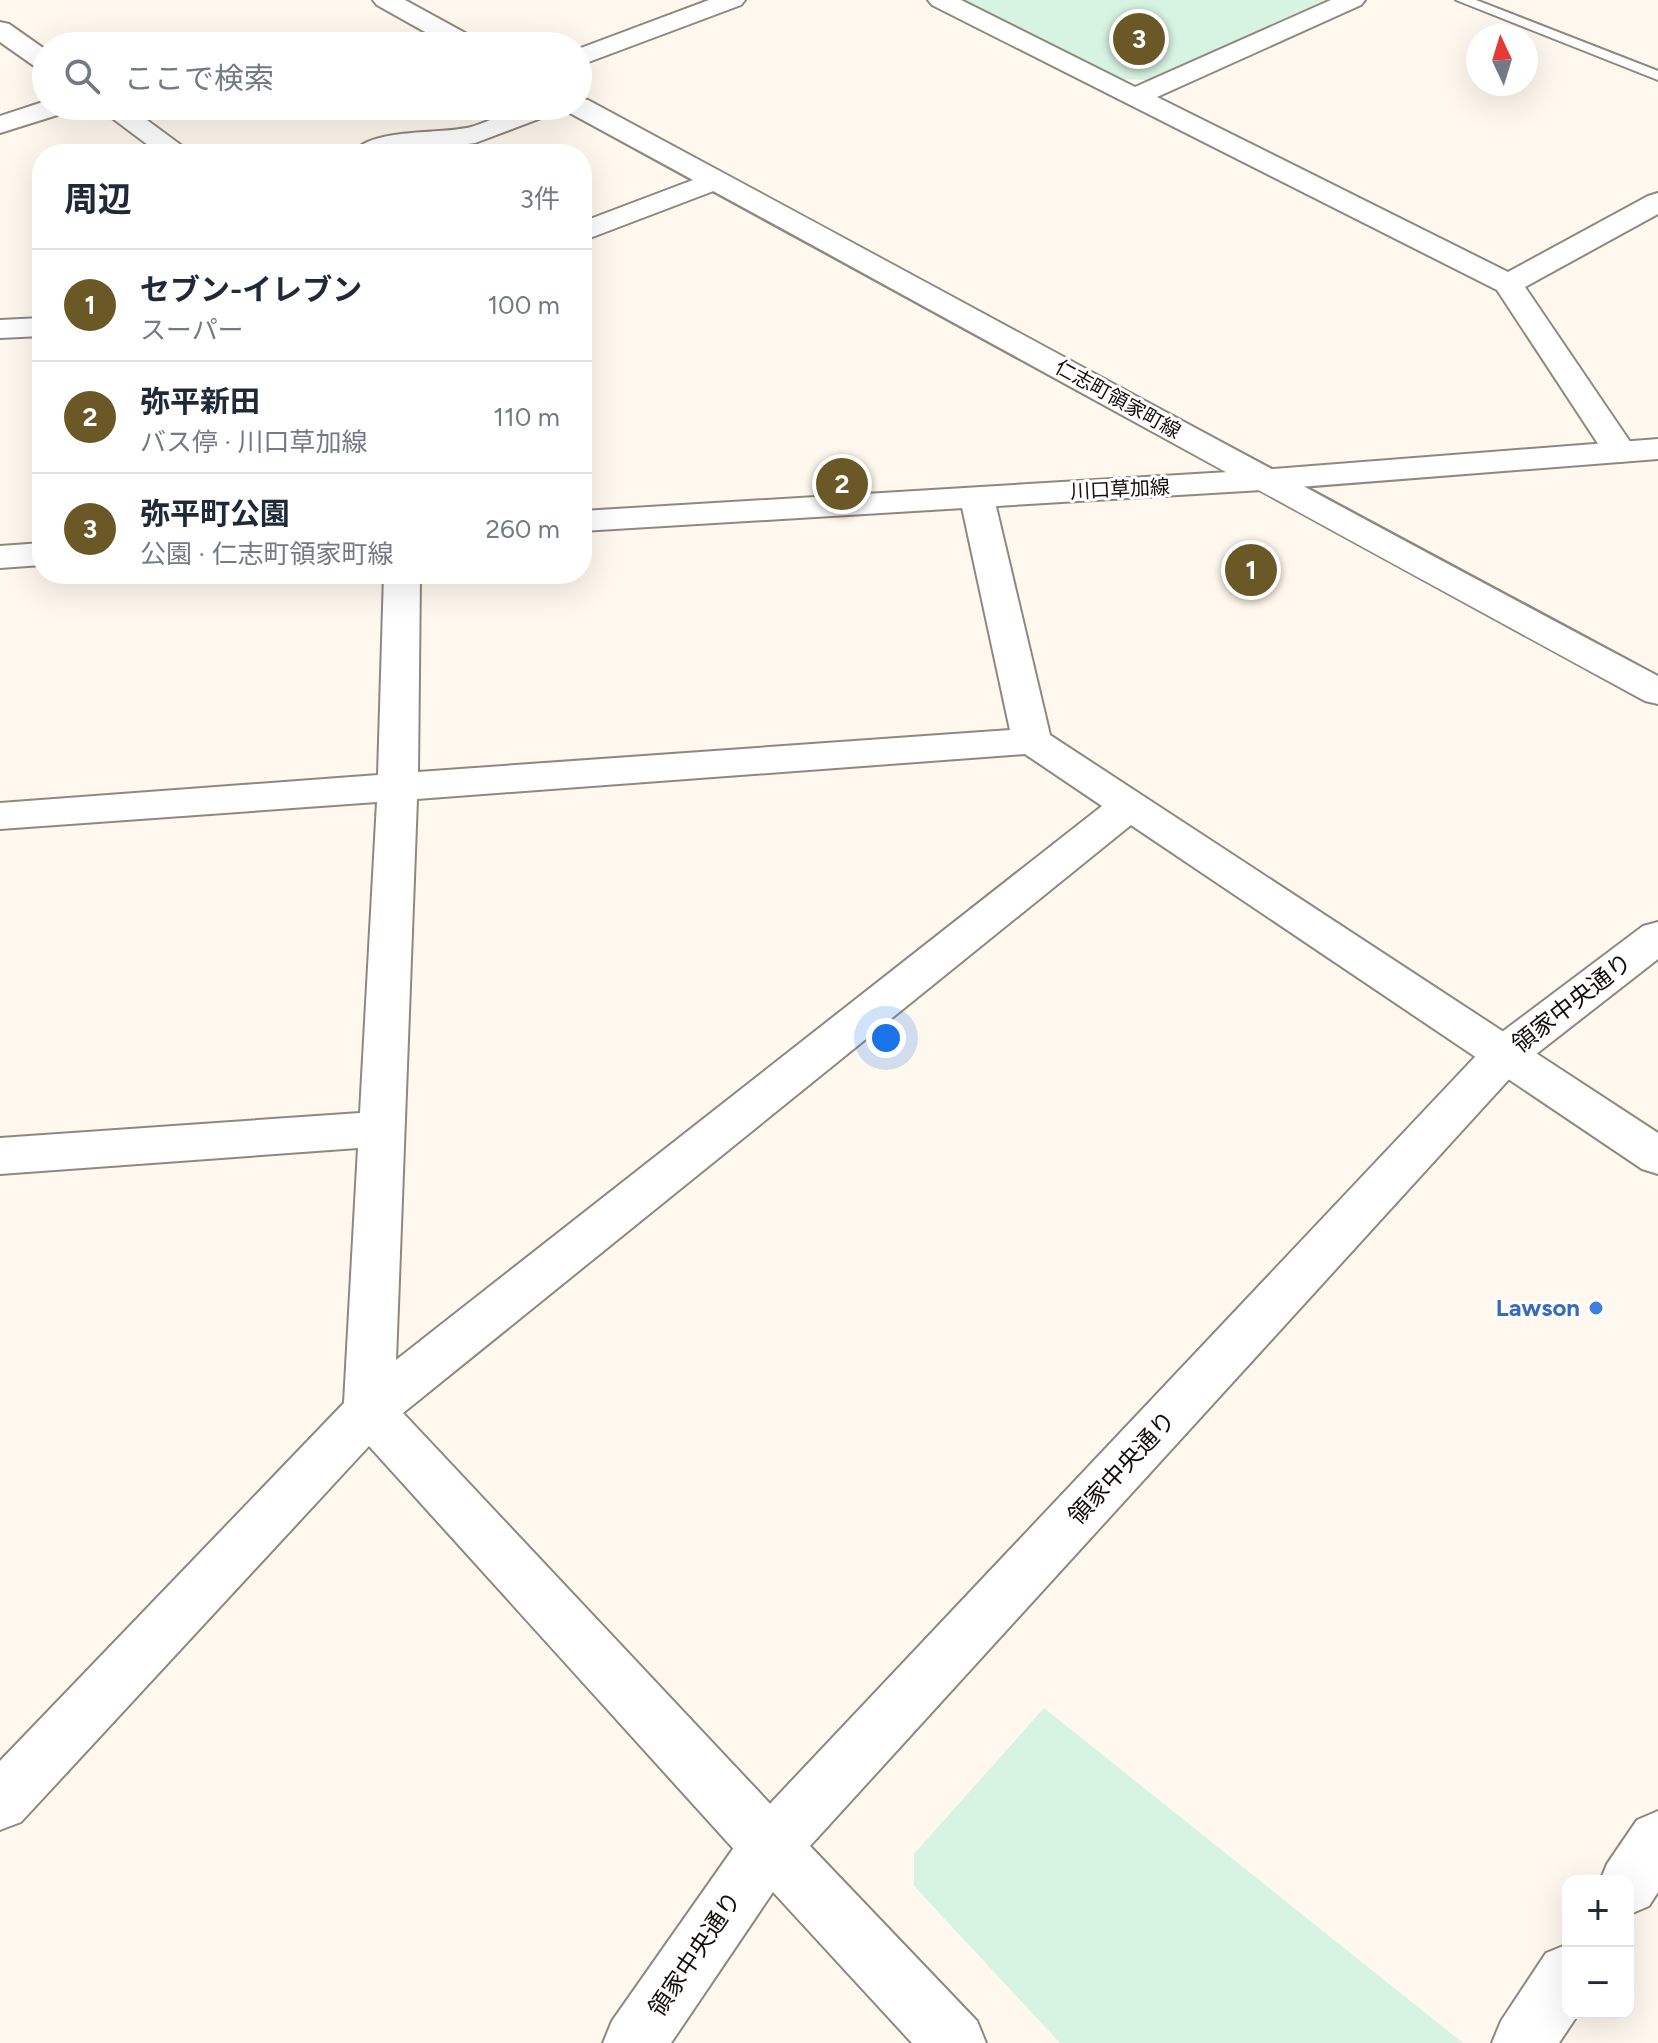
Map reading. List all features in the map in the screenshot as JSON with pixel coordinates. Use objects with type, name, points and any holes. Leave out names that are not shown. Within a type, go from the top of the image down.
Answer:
[{"type":"street","points":[[386,0],[444,32]]},
{"type":"street","points":[[592,53],[732,0]]},
{"type":"street","points":[[941,0],[1508,284],[1620,452]]},
{"type":"street","points":[[1135,97],[1352,0]]},
{"type":"street","points":[[0,30],[32,52]]},
{"type":"street","points":[[0,125],[32,114]]},
{"type":"street","name":"仁志町領家町線","points":[[592,114],[1156,418],[1262,480],[1658,692]]},
{"type":"street","points":[[130,120],[165,144]]},
{"type":"street","points":[[398,144],[475,135],[512,120]]},
{"type":"street","points":[[592,228],[714,181]]},
{"type":"street","points":[[1508,284],[1658,202]]},
{"type":"street","points":[[0,329],[32,327]]},
{"type":"street","name":"川口草加線","points":[[592,520],[1262,480],[1658,449]]},
{"type":"street","points":[[977,498],[1032,741]]},
{"type":"street","points":[[0,557],[32,555]]},
{"type":"street","points":[[402,584],[398,788],[369,1411],[955,2043]]},
{"type":"street","points":[[0,816],[1032,741],[1658,1156]]},
{"type":"street","points":[[0,1802],[369,1411],[1129,806]]},
{"type":"street","name":"領家中央通り","points":[[634,2043],[770,1846],[1506,1053],[1658,937]]},
{"type":"street","points":[[0,1156],[383,1129]]},
{"type":"street","points":[[1634,1876],[1658,1840]]},
{"type":"street","points":[[1523,2043],[1562,1984]]},
{"type":"lane","points":[[1463,0],[1658,76]]},
{"type":"green space","points":[[963,0],[1325,0],[1148,80],[1116,79]]},
{"type":"green space","points":[[1044,1708],[1463,2043],[1060,2043],[914,1886],[914,1854]]},
{"type":"place","name":"弥平町公園","points":[[1139,39]]},
{"type":"place","name":"弥平新田","points":[[842,484]]},
{"type":"place","name":"セブン-イレブン","points":[[1251,570]]},
{"type":"place","name":"Lawson","points":[[1596,1308]]}]
